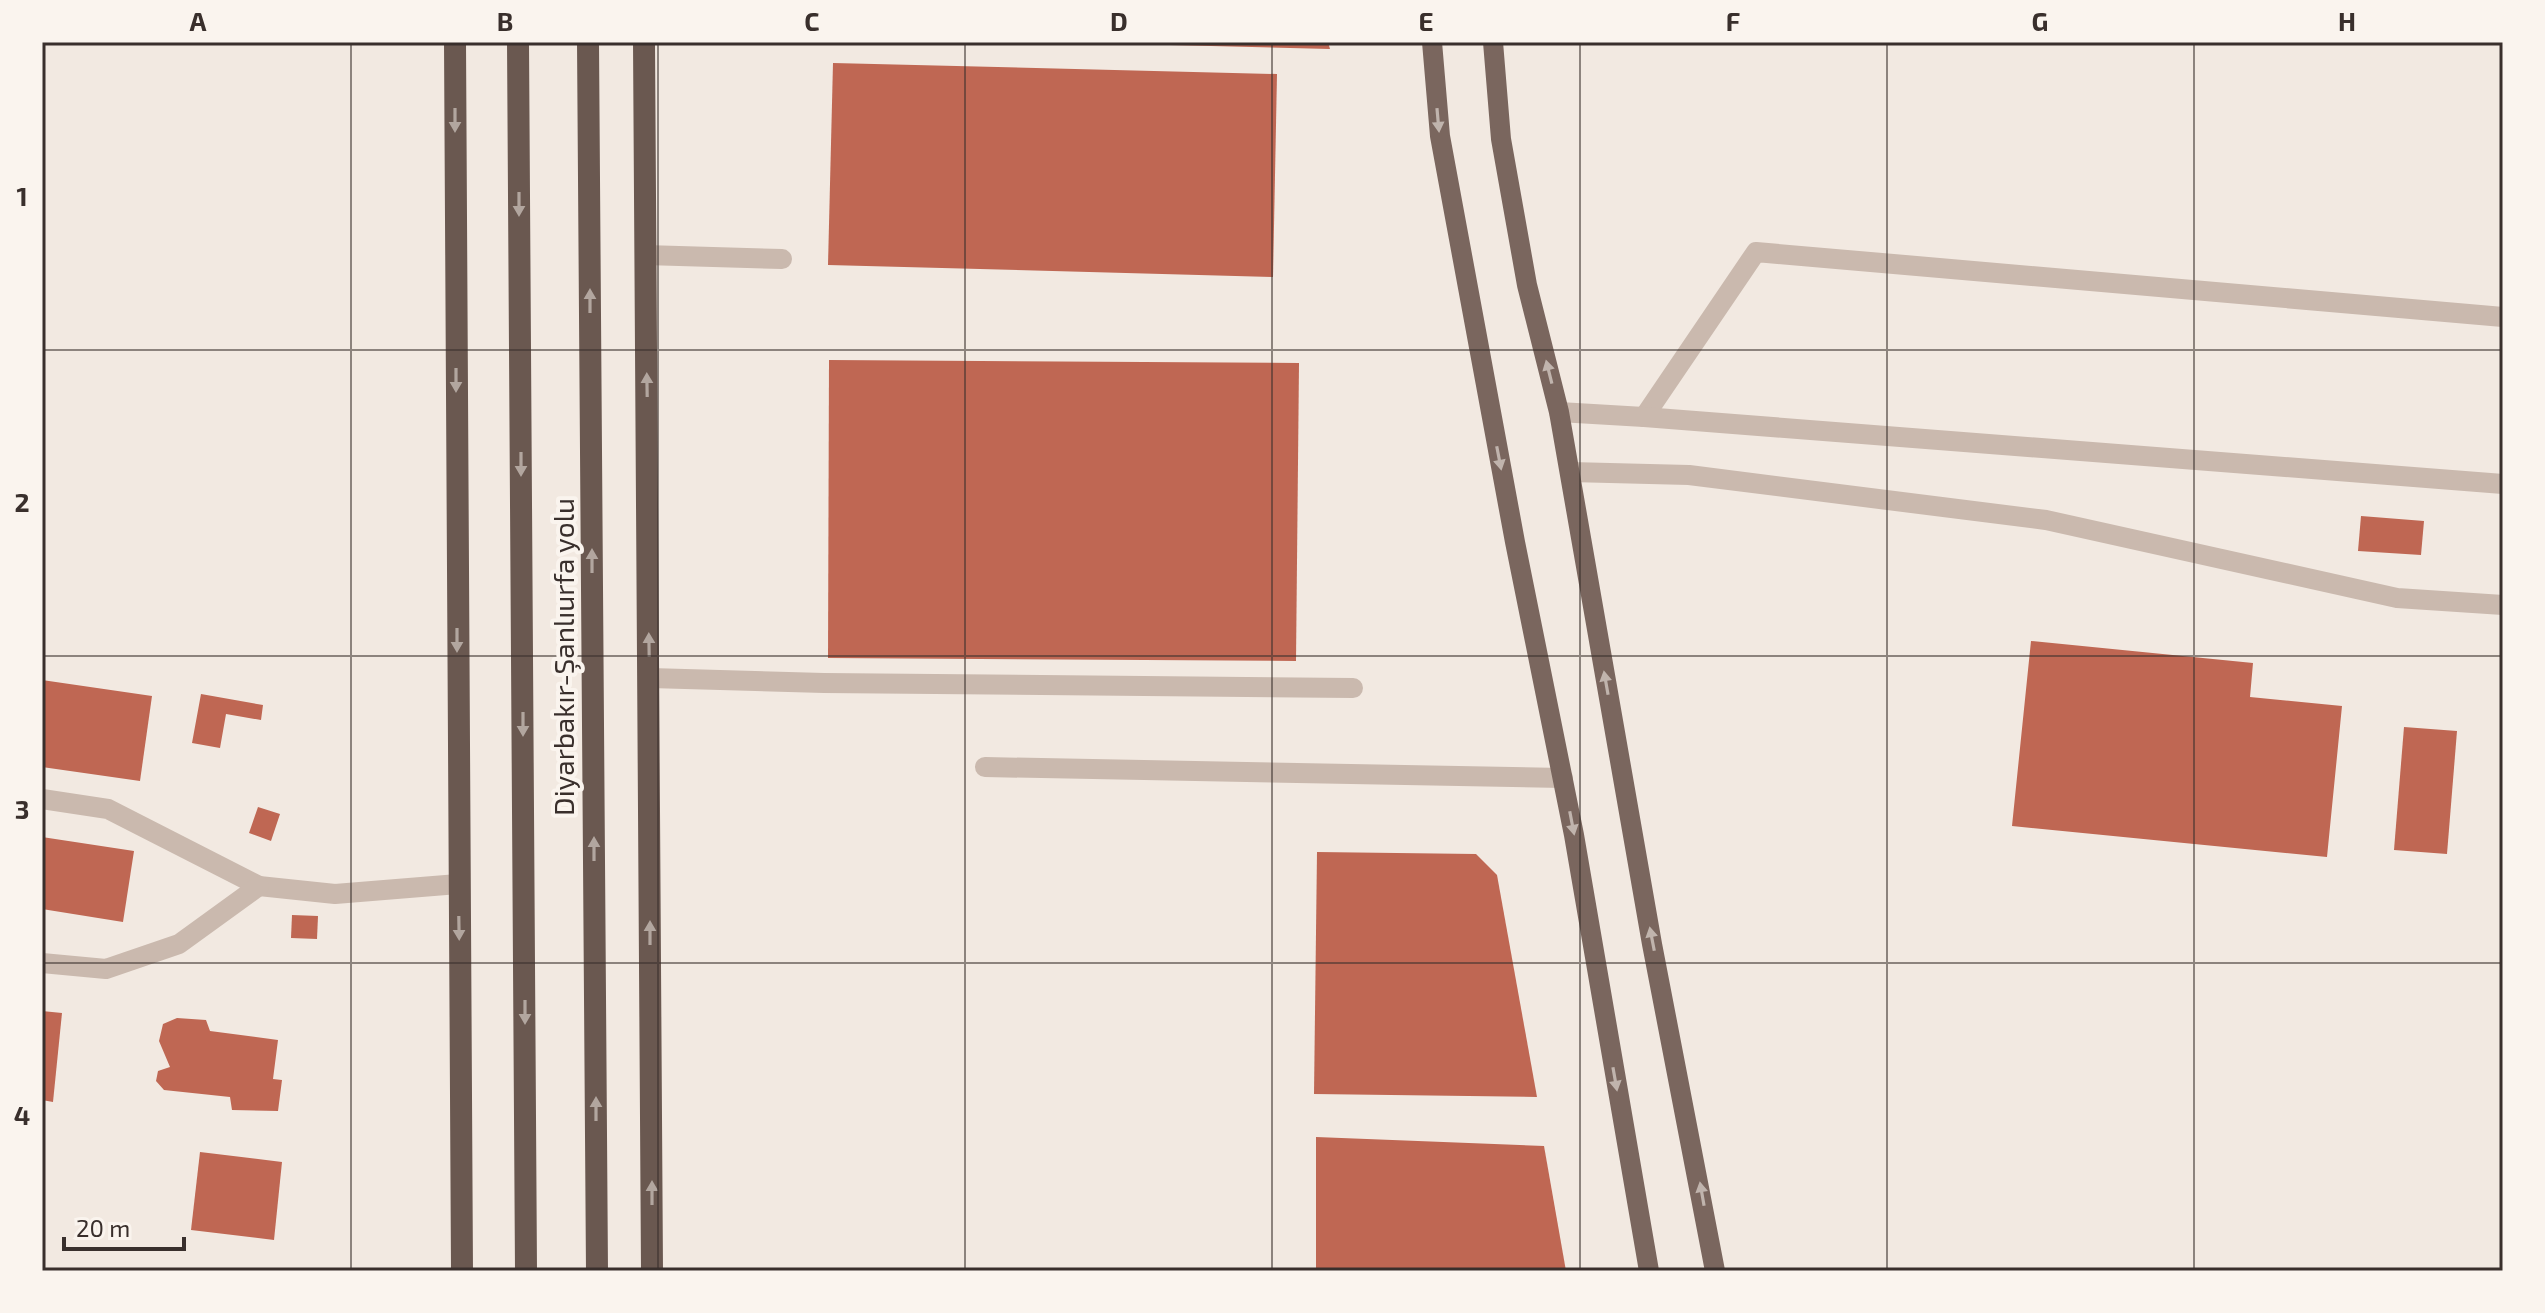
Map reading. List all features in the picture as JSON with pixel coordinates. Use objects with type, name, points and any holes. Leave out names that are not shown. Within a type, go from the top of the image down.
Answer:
[{"type":"highway","points":[[455,42],[462,1271]]},
{"type":"highway","name":"Diyarbakır-Şanlıurfa yolu","points":[[518,42],[526,1271]]},
{"type":"highway","name":"Diyarbakır-Şanlıurfa yolu","points":[[588,42],[597,1271]]},
{"type":"highway","points":[[644,42],[652,1271]]},
{"type":"main road","points":[[1432,42],[1440,136],[1492,423],[1563,778],[1649,1271]]},
{"type":"main road","points":[[1493,42],[1501,139],[1524,270],[1559,412],[1638,866],[1715,1271]]},
{"type":"street","points":[[1644,417],[1756,252],[2503,317]]},
{"type":"street","points":[[645,255],[782,259]]},
{"type":"street","points":[[1559,412],[2503,484]]},
{"type":"street","points":[[1570,472],[1689,475],[2046,520],[2397,598],[2503,605]]},
{"type":"street","points":[[650,678],[824,683],[1353,688]]},
{"type":"street","points":[[985,767],[1563,778]]},
{"type":"street","points":[[42,799],[108,809],[259,886],[335,894],[458,884]]},
{"type":"street","points":[[42,963],[106,969],[179,944],[259,886]]},
{"type":"building","points":[[1170,42],[1328,42],[1330,49],[1170,45]]},
{"type":"building","points":[[833,63],[1277,74],[1273,277],[828,265]]},
{"type":"building","points":[[829,360],[1299,363],[1296,661],[828,658]]},
{"type":"building","points":[[2361,516],[2424,521],[2421,555],[2358,551]]},
{"type":"building","points":[[2031,641],[2253,663],[2250,697],[2342,706],[2327,857],[2012,826]]},
{"type":"building","points":[[42,680],[152,696],[140,781],[42,767]]},
{"type":"building","points":[[201,694],[263,705],[261,720],[226,714],[220,748],[192,743]]},
{"type":"building","points":[[2404,727],[2457,731],[2447,854],[2394,850]]},
{"type":"building","points":[[258,807],[280,814],[271,841],[249,833]]},
{"type":"building","points":[[42,837],[134,851],[123,922],[42,909]]},
{"type":"building","points":[[1317,852],[1476,854],[1497,875],[1537,1097],[1314,1094]]},
{"type":"building","points":[[292,915],[318,916],[317,939],[291,938]]},
{"type":"building","points":[[42,1011],[62,1013],[53,1102],[42,1100]]},
{"type":"building","points":[[177,1018],[206,1020],[210,1031],[278,1040],[273,1079],[282,1080],[278,1111],[232,1110],[230,1097],[164,1090],[156,1081],[158,1071],[170,1067],[159,1041],[163,1024]]},
{"type":"building","points":[[1316,1137],[1544,1146],[1566,1271],[1316,1271]]},
{"type":"building","points":[[200,1152],[282,1162],[274,1240],[191,1230]]}]
